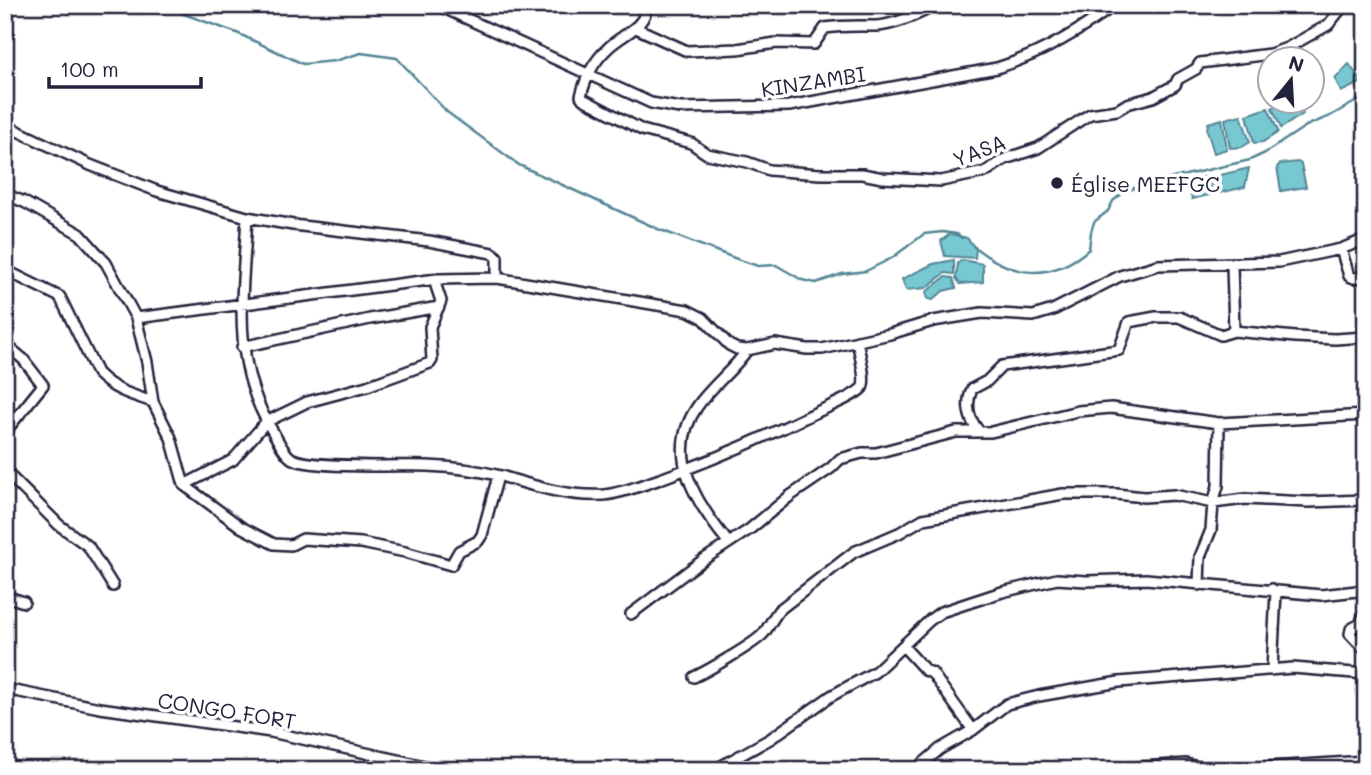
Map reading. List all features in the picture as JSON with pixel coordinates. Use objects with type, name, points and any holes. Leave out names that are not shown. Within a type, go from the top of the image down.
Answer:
[{"type":"street","name":"KINZAMBI","points":[[437,5],[664,107],[762,108],[789,106],[817,99],[956,77],[1029,58],[1083,29],[1114,5]]},
{"type":"street","points":[[588,73],[609,47],[643,21],[647,5]]},
{"type":"street","points":[[636,28],[687,51],[737,49],[776,43],[814,44],[824,28],[849,24],[878,26],[909,18],[936,5]]},
{"type":"street","name":"YASA","points":[[588,73],[582,93],[583,99],[642,130],[691,143],[707,153],[775,172],[862,174],[906,180],[954,180],[985,172],[1005,159],[1038,148],[1090,114],[1116,110],[1153,97],[1175,85],[1180,77],[1196,69],[1200,63],[1270,54],[1287,48],[1328,25],[1344,5]]},
{"type":"street","points":[[5,125],[90,165],[157,191],[247,217],[429,241],[492,253],[497,257],[497,278]]},
{"type":"street","points":[[5,194],[80,234],[106,263],[136,318],[153,402],[171,438],[184,485],[241,527],[274,544],[291,545],[303,539],[361,543],[405,552],[448,566],[459,551],[478,541],[482,535],[498,476]]},
{"type":"street","points":[[247,217],[240,306],[242,347],[253,393],[266,422],[290,457],[305,463],[431,466],[498,476],[538,489],[604,495],[628,490],[684,470],[802,419],[860,389],[864,381],[857,341]]},
{"type":"street","points":[[136,318],[437,279],[497,278],[687,310],[703,318],[729,345],[737,349],[747,350],[775,344],[822,349],[933,321],[982,313],[1032,316],[1054,310],[1120,276],[1158,265],[1279,262],[1341,249],[1366,239]]},
{"type":"street","points":[[1341,249],[1349,276],[1366,276]]},
{"type":"street","points":[[1231,265],[1234,331]]},
{"type":"street","points":[[5,270],[60,297],[97,373],[105,382],[153,402]]},
{"type":"street","points":[[184,485],[233,460],[266,422],[307,402],[367,386],[429,363],[432,360],[430,327],[441,301],[436,286],[437,279]]},
{"type":"street","points":[[242,347],[439,307]]},
{"type":"street","points":[[978,430],[971,422],[968,398],[972,388],[987,381],[1002,366],[1119,350],[1129,322],[1156,317],[1179,317],[1221,335],[1234,331],[1296,338],[1365,337],[1366,347]]},
{"type":"street","points":[[5,344],[23,359],[43,385],[5,432]]},
{"type":"street","points":[[728,542],[709,519],[684,470],[683,440],[697,406],[747,350]]},
{"type":"street","points":[[631,614],[728,542],[750,529],[840,459],[862,453],[876,453],[956,432],[992,432],[1078,411],[1111,408],[1219,423],[1366,415]]},
{"type":"street","points":[[1199,585],[1200,557],[1211,530],[1213,503],[1218,486],[1219,423]]},
{"type":"street","points":[[5,471],[59,525],[88,546],[113,586]]},
{"type":"street","points":[[694,677],[710,670],[763,634],[779,610],[854,552],[899,533],[923,519],[1063,494],[1144,497],[1174,495],[1213,503],[1245,499],[1308,502],[1366,500]]},
{"type":"street","points":[[714,770],[770,738],[831,696],[875,672],[941,612],[1043,581],[1146,579],[1321,595],[1366,590]]},
{"type":"street","points":[[1267,588],[1276,592],[1272,670]]},
{"type":"street","points":[[5,596],[24,602]]},
{"type":"street","points":[[1366,611],[1360,624],[1351,629],[1350,634],[1366,651]]},
{"type":"street","points":[[903,646],[925,670],[932,673],[973,730]]},
{"type":"street","points":[[915,770],[940,749],[973,730],[1007,704],[1039,696],[1119,682],[1300,668],[1366,674]]},
{"type":"street","name":"CONGO FORT","points":[[5,689],[100,708],[271,732],[443,770]]},
{"type":"street","points":[[1220,770],[1366,761]]},
{"type":"street","points":[[1103,770],[1186,764],[1209,770]]},
{"type":"water","points":[[1349,64],[1362,82],[1341,92],[1335,79]]},
{"type":"water","points":[[1256,112],[1256,116],[1271,116],[1277,133],[1263,142],[1254,143],[1247,115]]},
{"type":"water","points":[[1241,115],[1250,142],[1242,147],[1230,148],[1225,119]]},
{"type":"water","points":[[1276,116],[1300,116],[1281,128]]},
{"type":"water","points":[[1222,119],[1227,149],[1214,153],[1207,130],[1208,123]]},
{"type":"water","points":[[1280,164],[1301,164],[1306,187],[1281,191],[1277,167]]},
{"type":"water","points":[[1249,168],[1245,187],[1220,193],[1215,188],[1212,177]]},
{"type":"water","points":[[1208,178],[1213,194],[1192,199],[1187,182]]},
{"type":"water","points":[[950,234],[967,238],[976,249],[975,258],[945,256],[941,241]]},
{"type":"water","points":[[954,260],[954,274],[945,273],[926,288],[906,290],[902,279],[933,264]]},
{"type":"water","points":[[962,260],[983,264],[983,282],[960,284],[956,278],[958,263]]},
{"type":"water","points":[[945,277],[953,278],[956,288],[943,291],[933,300],[928,299],[926,292]]},
{"type":"waterway","points":[[168,5],[181,13],[237,33],[303,64],[335,61],[361,53],[397,58],[447,112],[519,165],[658,229],[758,266],[776,265],[802,280],[816,283],[842,274],[866,271],[892,258],[924,234],[942,232],[957,234],[962,238]]},
{"type":"waterway","points":[[973,246],[1017,270],[1031,272],[1060,267],[1089,249],[1094,222],[1108,211],[1113,201],[1124,192],[1143,185],[1250,160],[1306,126],[1366,96]]},
{"type":"place","name":"Église MEEFGC","points":[[1057,183]]}]
